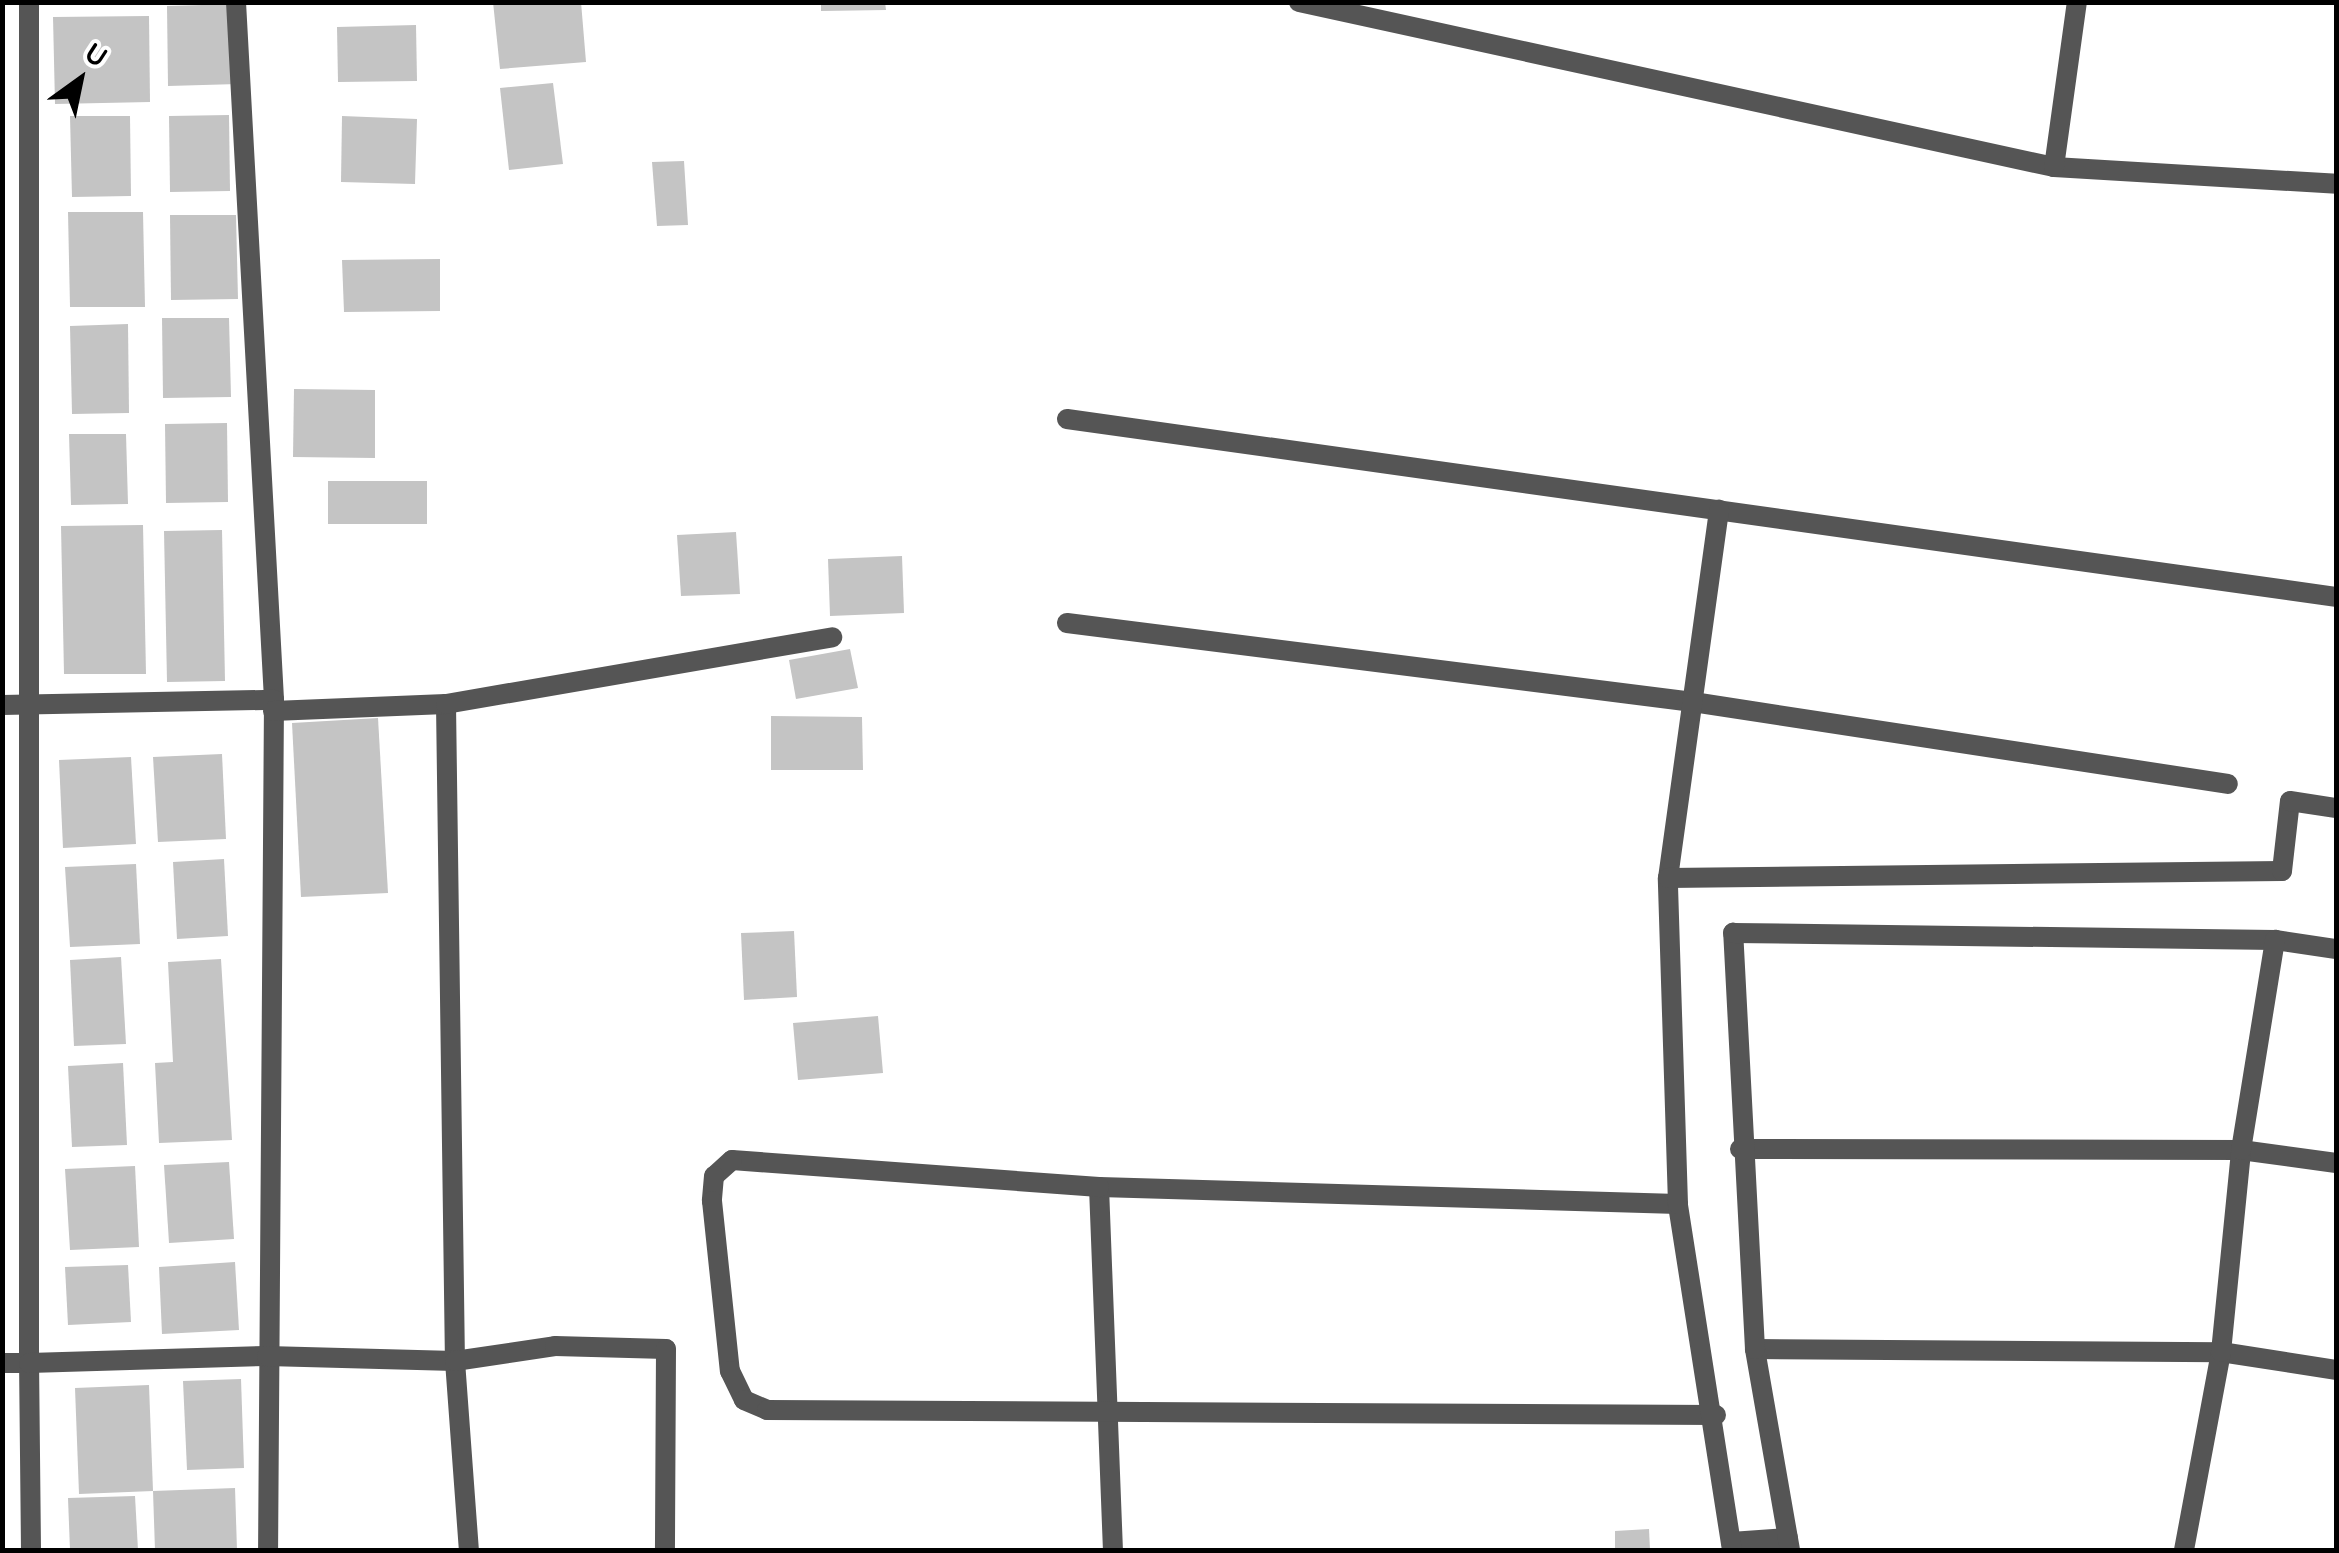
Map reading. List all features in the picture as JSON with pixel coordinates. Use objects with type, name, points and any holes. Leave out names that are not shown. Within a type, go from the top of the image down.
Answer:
[{"type":"street","points":[[28,2],[30,1550]]},
{"type":"street","points":[[236,2],[274,705],[268,1550]]},
{"type":"street","points":[[1299,2],[2054,167],[2336,184]]},
{"type":"street","points":[[2054,167],[2077,2]]},
{"type":"street","points":[[1067,419],[2336,597]]},
{"type":"street","points":[[1719,510],[1668,878],[1678,1204],[1716,1414],[1731,1546],[1789,1544],[1755,1349],[1740,1148],[1734,933],[2274,940],[2336,949]]},
{"type":"street","points":[[1066,623],[1693,702],[2228,784]]},
{"type":"street","points":[[2,705],[446,704],[832,637]]},
{"type":"street","points":[[446,704],[455,1360],[468,1550]]},
{"type":"street","points":[[1668,878],[2282,871],[2290,801],[2336,808]]},
{"type":"street","points":[[2184,1550],[2221,1352],[2241,1150],[2274,940]]},
{"type":"street","points":[[1740,1148],[2241,1150],[2336,1163]]},
{"type":"street","points":[[1678,1204],[1099,1186],[732,1160],[714,1176],[712,1201],[730,1371],[744,1400],[767,1410],[1105,1408],[1716,1414]]},
{"type":"street","points":[[1099,1186],[1113,1550]]},
{"type":"street","points":[[2,1363],[267,1356],[455,1360],[556,1346],[666,1350],[665,1550]]},
{"type":"street","points":[[1755,1349],[2221,1352],[2336,1370]]},
{"type":"building","points":[[493,2],[581,2],[586,62],[500,69]]},
{"type":"building","points":[[821,2],[885,2],[886,10],[821,11]]},
{"type":"building","points":[[237,4],[238,84],[168,86],[167,6]]},
{"type":"building","points":[[149,16],[150,102],[55,104],[53,17]]},
{"type":"building","points":[[416,25],[417,81],[338,82],[337,27]]},
{"type":"building","points":[[553,83],[563,164],[509,170],[500,88]]},
{"type":"building","points":[[229,115],[230,191],[170,192],[169,116]]},
{"type":"building","points":[[70,116],[130,116],[131,196],[72,197]]},
{"type":"building","points":[[342,116],[417,119],[415,184],[341,182]]},
{"type":"building","points":[[684,161],[688,225],[657,226],[652,162]]},
{"type":"building","points":[[68,212],[143,212],[145,307],[70,307]]},
{"type":"building","points":[[170,215],[236,215],[238,299],[171,300]]},
{"type":"building","points":[[440,259],[440,311],[344,312],[342,260]]},
{"type":"building","points":[[162,318],[229,318],[231,397],[163,398]]},
{"type":"building","points":[[128,324],[129,413],[72,414],[70,326]]},
{"type":"building","points":[[294,389],[375,390],[375,458],[293,457]]},
{"type":"building","points":[[227,423],[228,502],[166,503],[165,424]]},
{"type":"building","points":[[69,434],[126,434],[128,504],[71,505]]},
{"type":"building","points":[[328,481],[427,481],[427,524],[328,524]]},
{"type":"building","points":[[143,525],[146,674],[64,674],[61,526]]},
{"type":"building","points":[[222,530],[225,681],[167,682],[164,531]]},
{"type":"building","points":[[736,532],[740,594],[681,596],[677,535]]},
{"type":"building","points":[[902,556],[904,613],[830,616],[828,559]]},
{"type":"building","points":[[850,649],[858,688],[796,699],[789,660]]},
{"type":"building","points":[[771,716],[862,717],[863,770],[771,770]]},
{"type":"building","points":[[378,718],[388,893],[301,897],[292,723]]},
{"type":"building","points":[[222,754],[226,839],[158,842],[153,757]]},
{"type":"building","points":[[131,757],[136,844],[63,848],[59,760]]},
{"type":"building","points":[[224,859],[228,936],[177,939],[173,862]]},
{"type":"building","points":[[136,864],[140,944],[70,947],[65,867]]},
{"type":"building","points":[[794,931],[797,997],[744,1000],[741,933]]},
{"type":"building","points":[[121,957],[126,1044],[74,1046],[70,960]]},
{"type":"building","points":[[221,959],[232,1140],[159,1143],[155,1063],[173,1062],[168,962]]},
{"type":"building","points":[[878,1016],[883,1073],[798,1080],[793,1023]]},
{"type":"building","points":[[123,1063],[127,1145],[72,1147],[68,1066]]},
{"type":"building","points":[[229,1162],[234,1239],[169,1243],[164,1165]]},
{"type":"building","points":[[135,1166],[139,1247],[70,1250],[65,1169]]},
{"type":"building","points":[[235,1262],[239,1330],[162,1334],[159,1267]]},
{"type":"building","points":[[128,1265],[131,1322],[68,1325],[65,1267]]},
{"type":"building","points":[[241,1379],[244,1468],[187,1470],[183,1381]]},
{"type":"building","points":[[149,1385],[153,1491],[79,1494],[75,1388]]},
{"type":"building","points":[[235,1488],[237,1550],[155,1550],[153,1491]]},
{"type":"building","points":[[135,1496],[138,1550],[70,1550],[68,1498]]},
{"type":"building","points":[[1649,1529],[1650,1550],[1615,1550],[1615,1531]]}]
